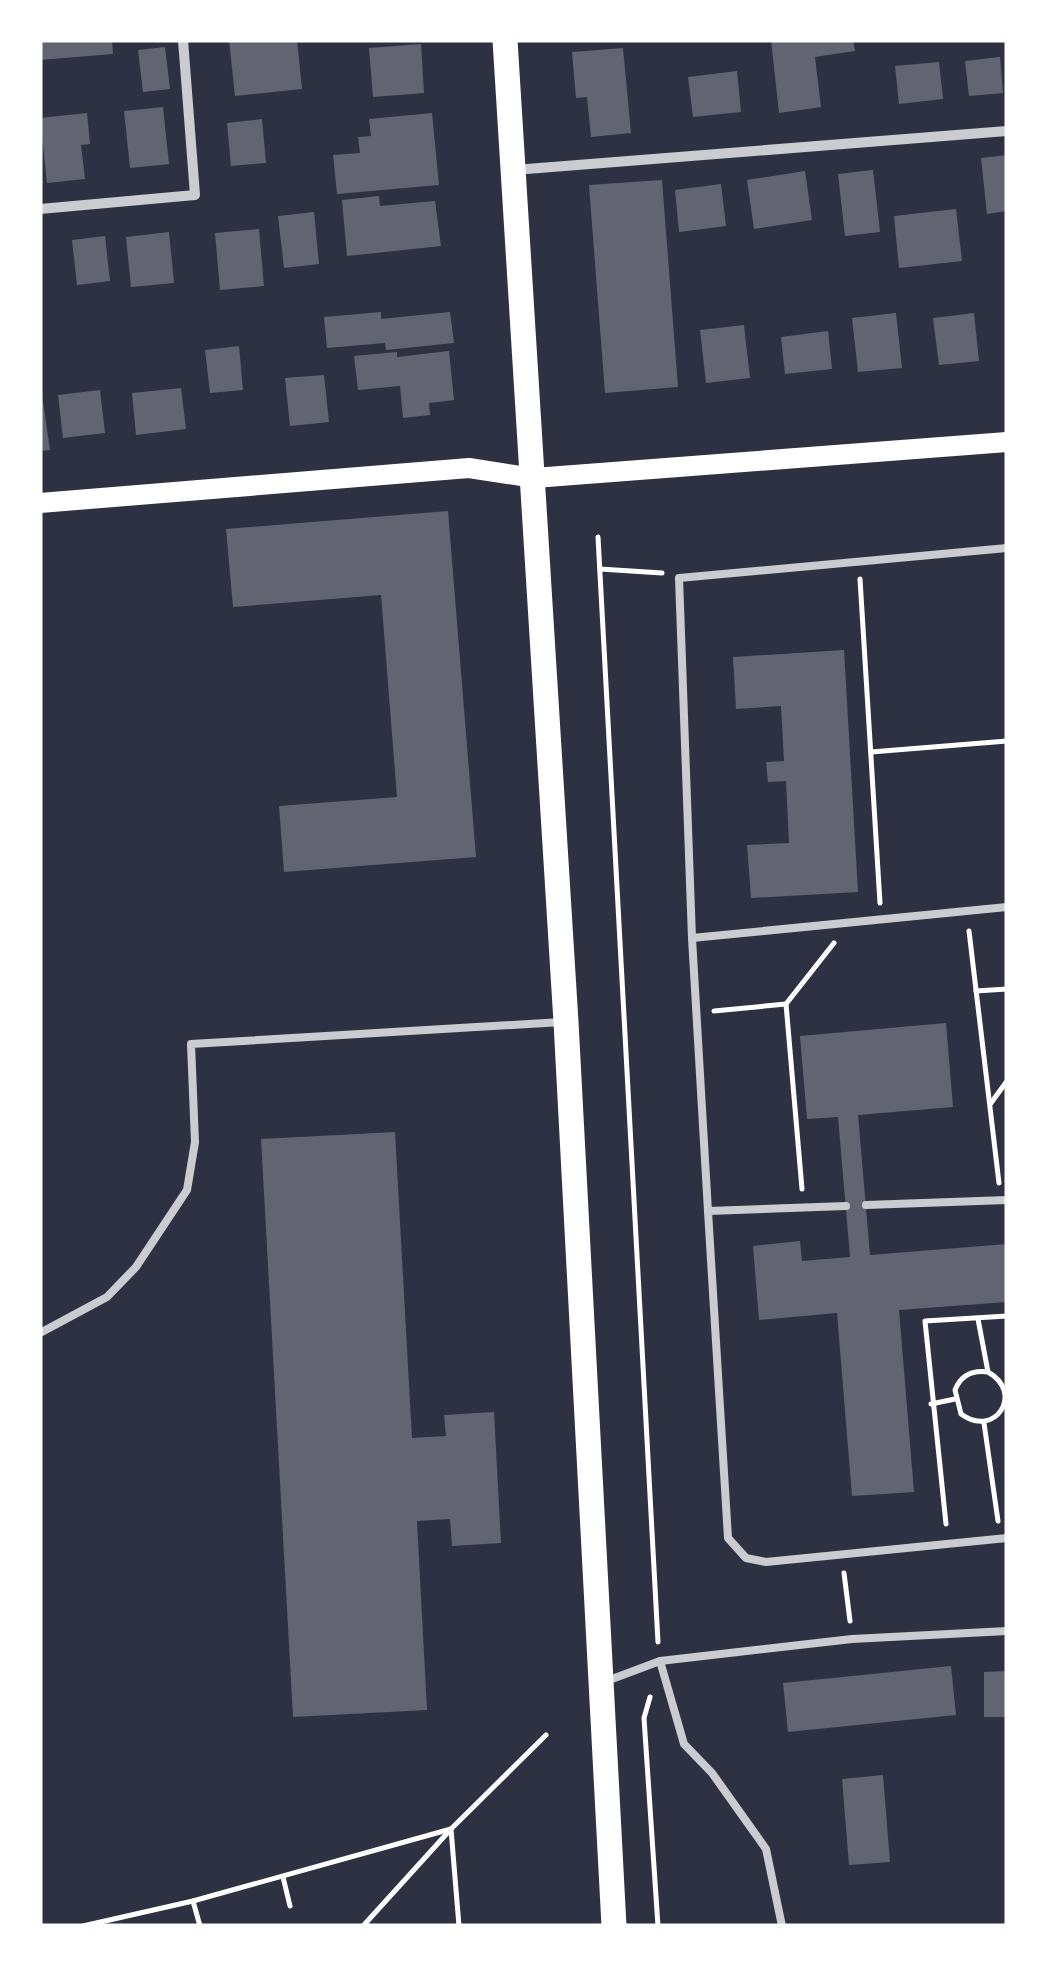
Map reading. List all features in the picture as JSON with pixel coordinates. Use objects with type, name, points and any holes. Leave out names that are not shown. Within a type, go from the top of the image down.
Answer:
[{"type":"main road","points":[[506,40],[566,1022],[614,1926]]},
{"type":"main road","points":[[40,503],[469,468],[534,478],[1007,442]]},
{"type":"street","points":[[40,209],[195,195],[183,40]]},
{"type":"street","points":[[514,170],[1007,131]]},
{"type":"lane","points":[[1004,1539],[766,1562],[746,1558],[728,1538],[692,938],[680,578],[1007,548]]},
{"type":"lane","points":[[692,938],[1007,908]]},
{"type":"lane","points":[[40,1333],[108,1296],[136,1267],[187,1190],[195,1142],[191,1044],[566,1022]]},
{"type":"lane","points":[[866,1205],[1004,1201]]},
{"type":"lane","points":[[708,1211],[846,1206]]},
{"type":"lane","points":[[600,1684],[660,1662],[852,1639],[1007,1631]]},
{"type":"lane","points":[[660,1662],[684,1744],[712,1773],[766,1849],[782,1926]]},
{"type":"path","points":[[598,537],[660,1662],[644,1718],[658,1926]]},
{"type":"path","points":[[859,562],[881,921]]},
{"type":"path","points":[[600,570],[658,572],[680,578]]},
{"type":"path","points":[[872,752],[1007,741]]},
{"type":"path","points":[[966,911],[1004,1201]]},
{"type":"path","points":[[804,1208],[786,1004],[848,924]]},
{"type":"path","points":[[976,992],[1007,990]]},
{"type":"path","points":[[696,1012],[786,1004]]},
{"type":"path","points":[[990,1106],[1007,1081]]},
{"type":"path","points":[[948,1544],[925,1321],[1007,1316]]},
{"type":"path","points":[[978,1319],[988,1372]]},
{"type":"path","points":[[979,1371],[998,1378],[1006,1398],[1003,1409],[984,1422],[961,1414],[955,1399],[958,1383],[964,1376],[979,1371]]},
{"type":"path","points":[[931,1404],[955,1399]]},
{"type":"path","points":[[984,1422],[1004,1539]]},
{"type":"path","points":[[842,1555],[852,1639]]},
{"type":"path","points":[[363,1926],[451,1829],[546,1735]]},
{"type":"path","points":[[82,1926],[193,1901],[451,1829]]},
{"type":"path","points":[[451,1829],[459,1926]]},
{"type":"path","points":[[283,1877],[290,1906]]},
{"type":"path","points":[[193,1901],[200,1926]]},
{"type":"building","points":[[40,40],[112,40],[113,54],[40,60]]},
{"type":"building","points":[[229,40],[297,40],[302,89],[235,96]]},
{"type":"building","points":[[771,40],[853,40],[855,51],[815,57],[821,107],[779,113]]},
{"type":"building","points":[[421,44],[424,93],[373,97],[369,48]]},
{"type":"building","points":[[165,47],[170,89],[143,92],[138,50]]},
{"type":"building","points":[[623,48],[631,133],[591,137],[587,97],[576,98],[572,52]]},
{"type":"building","points":[[1000,57],[1003,93],[969,96],[965,61]]},
{"type":"building","points":[[939,62],[943,99],[899,104],[895,66]]},
{"type":"building","points":[[737,71],[741,112],[693,117],[688,77]]},
{"type":"building","points":[[163,107],[169,164],[130,168],[124,111]]},
{"type":"building","points":[[87,113],[90,144],[81,145],[85,179],[47,183],[40,118]]},
{"type":"building","points":[[432,113],[439,185],[337,194],[333,155],[360,153],[358,137],[371,136],[369,119]]},
{"type":"building","points":[[262,119],[266,163],[231,166],[227,123]]},
{"type":"building","points":[[1007,155],[1007,211],[987,214],[981,158]]},
{"type":"building","points":[[873,170],[880,232],[845,236],[838,174]]},
{"type":"building","points":[[805,171],[812,220],[754,229],[747,180]]},
{"type":"building","points":[[662,180],[678,387],[605,393],[589,185]]},
{"type":"building","points":[[721,184],[726,226],[679,232],[675,190]]},
{"type":"building","points":[[379,196],[380,206],[435,201],[441,246],[347,256],[342,200]]},
{"type":"building","points":[[956,209],[962,261],[899,268],[894,216]]},
{"type":"building","points":[[314,212],[319,264],[284,268],[278,216]]},
{"type":"building","points":[[259,229],[264,286],[220,290],[215,233]]},
{"type":"building","points":[[169,232],[174,283],[131,287],[126,237]]},
{"type":"building","points":[[105,236],[110,281],[77,285],[72,240]]},
{"type":"building","points":[[381,312],[381,319],[450,312],[454,343],[386,350],[385,343],[327,348],[324,317]]},
{"type":"building","points":[[896,313],[902,368],[858,372],[852,318]]},
{"type":"building","points":[[974,313],[979,361],[939,365],[933,318]]},
{"type":"building","points":[[744,325],[750,378],[706,383],[700,330]]},
{"type":"building","points":[[828,331],[832,369],[785,374],[781,337]]},
{"type":"building","points":[[239,346],[243,390],[210,393],[205,350]]},
{"type":"building","points":[[449,351],[454,400],[429,403],[430,415],[403,418],[400,386],[358,390],[354,356],[397,352],[397,357]]},
{"type":"building","points":[[324,375],[329,422],[290,426],[285,378]]},
{"type":"building","points":[[181,388],[186,429],[136,435],[132,393]]},
{"type":"building","points":[[100,390],[105,433],[63,438],[58,395]]},
{"type":"building","points":[[40,396],[50,450],[40,451]]},
{"type":"building","points":[[448,511],[476,857],[284,872],[279,806],[397,797],[381,595],[233,607],[226,529]]},
{"type":"building","points":[[844,650],[858,892],[751,898],[747,845],[789,843],[786,781],[768,782],[766,762],[784,761],[781,706],[736,709],[733,657]]},
{"type":"building","points":[[946,1023],[953,1107],[858,1115],[870,1255],[1007,1244],[1007,1302],[899,1310],[914,1492],[852,1496],[837,1313],[759,1320],[753,1246],[800,1241],[802,1261],[850,1257],[838,1117],[807,1119],[800,1036]]},
{"type":"building","points":[[395,1132],[412,1438],[446,1436],[444,1415],[494,1412],[501,1543],[452,1546],[450,1519],[417,1521],[427,1710],[293,1717],[261,1139]]},
{"type":"building","points":[[951,1666],[956,1715],[788,1732],[783,1683]]},
{"type":"building","points":[[1007,1671],[1007,1717],[984,1717],[984,1672]]},
{"type":"building","points":[[883,1775],[890,1862],[849,1865],[842,1779]]}]
